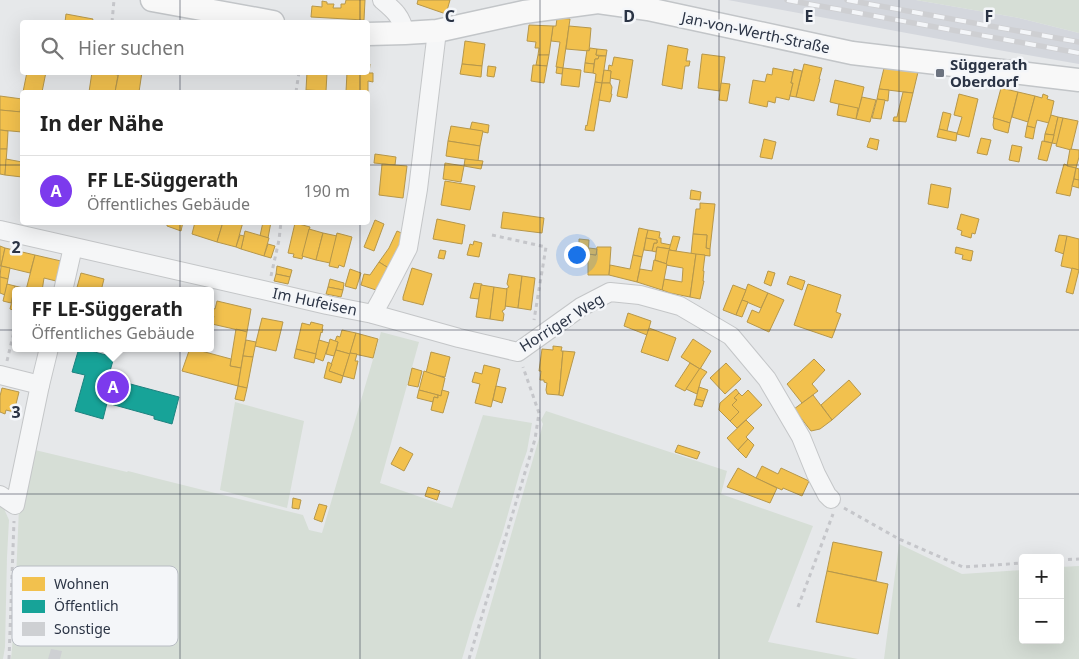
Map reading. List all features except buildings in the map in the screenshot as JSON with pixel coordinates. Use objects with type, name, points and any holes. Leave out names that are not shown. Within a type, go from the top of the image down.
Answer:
[{"type":"main road","points":[[152,0],[262,20]]},
{"type":"main road","name":"Jan-von-Werth-Straße","points":[[370,34],[437,30],[524,12],[598,2],[648,10],[852,53],[1079,80]]},
{"type":"street","points":[[382,0],[396,12],[402,22],[405,33]]},
{"type":"street","name":"Im Hufeisen","points":[[0,230],[373,314],[408,248],[418,189],[437,30]]},
{"type":"street","points":[[64,287],[73,247]]},
{"type":"street","name":"Horriger Weg","points":[[373,314],[458,338],[518,352],[581,307],[610,292],[640,295],[680,306],[731,336],[767,379],[801,438],[827,495],[834,501]]},
{"type":"street","points":[[0,495],[15,505],[48,352]]},
{"type":"street","points":[[2,375],[40,384]]},
{"type":"path","points":[[112,20],[114,0]]},
{"type":"path","points":[[296,90],[299,75]]},
{"type":"path","points":[[267,291],[280,240],[281,225]]},
{"type":"path","points":[[492,235],[546,246],[534,326],[540,336]]},
{"type":"path","points":[[2,375],[12,338]]},
{"type":"path","points":[[469,659],[535,439],[539,414],[518,352]]},
{"type":"path","points":[[798,607],[834,501],[899,539],[963,567],[1019,563]]},
{"type":"path","points":[[13,566],[15,505]]},
{"type":"path","points":[[1064,560],[1079,559]]},
{"type":"path","points":[[9,659],[12,582]]},
{"type":"shaded area","points":[[728,0],[916,0],[1019,18],[1079,33],[1079,64],[1004,51]]},
{"type":"shaded area","points":[[916,0],[1079,0],[1079,33],[1019,18]]},
{"type":"shaded area","points":[[381,332],[419,342],[380,483],[452,508],[483,415],[532,423],[527,451],[462,659],[11,659],[12,646],[178,646],[178,566],[17,566],[19,507],[35,450],[128,471],[303,515],[309,530],[322,533]]},
{"type":"shaded area","points":[[235,402],[304,421],[287,508],[220,490]]},
{"type":"shaded area","points":[[546,411],[727,471],[721,494],[813,526],[768,642],[858,659],[475,659],[540,435],[543,424],[541,420]]},
{"type":"shaded area","points":[[0,503],[9,520],[3,659],[0,659]]},
{"type":"shaded area","points":[[899,544],[962,574],[1019,570],[1019,644],[1064,644],[1064,567],[1079,566],[1079,659],[884,659]]},
{"type":"railway","points":[[787,0],[1079,53]]},
{"type":"railway","points":[[847,0],[1079,42]]},
{"type":"place","name":"Süggerath Oberdorf","points":[[940,73]]},
{"type":"place","name":"FF LE-Süggerath","points":[[113,387]]}]
